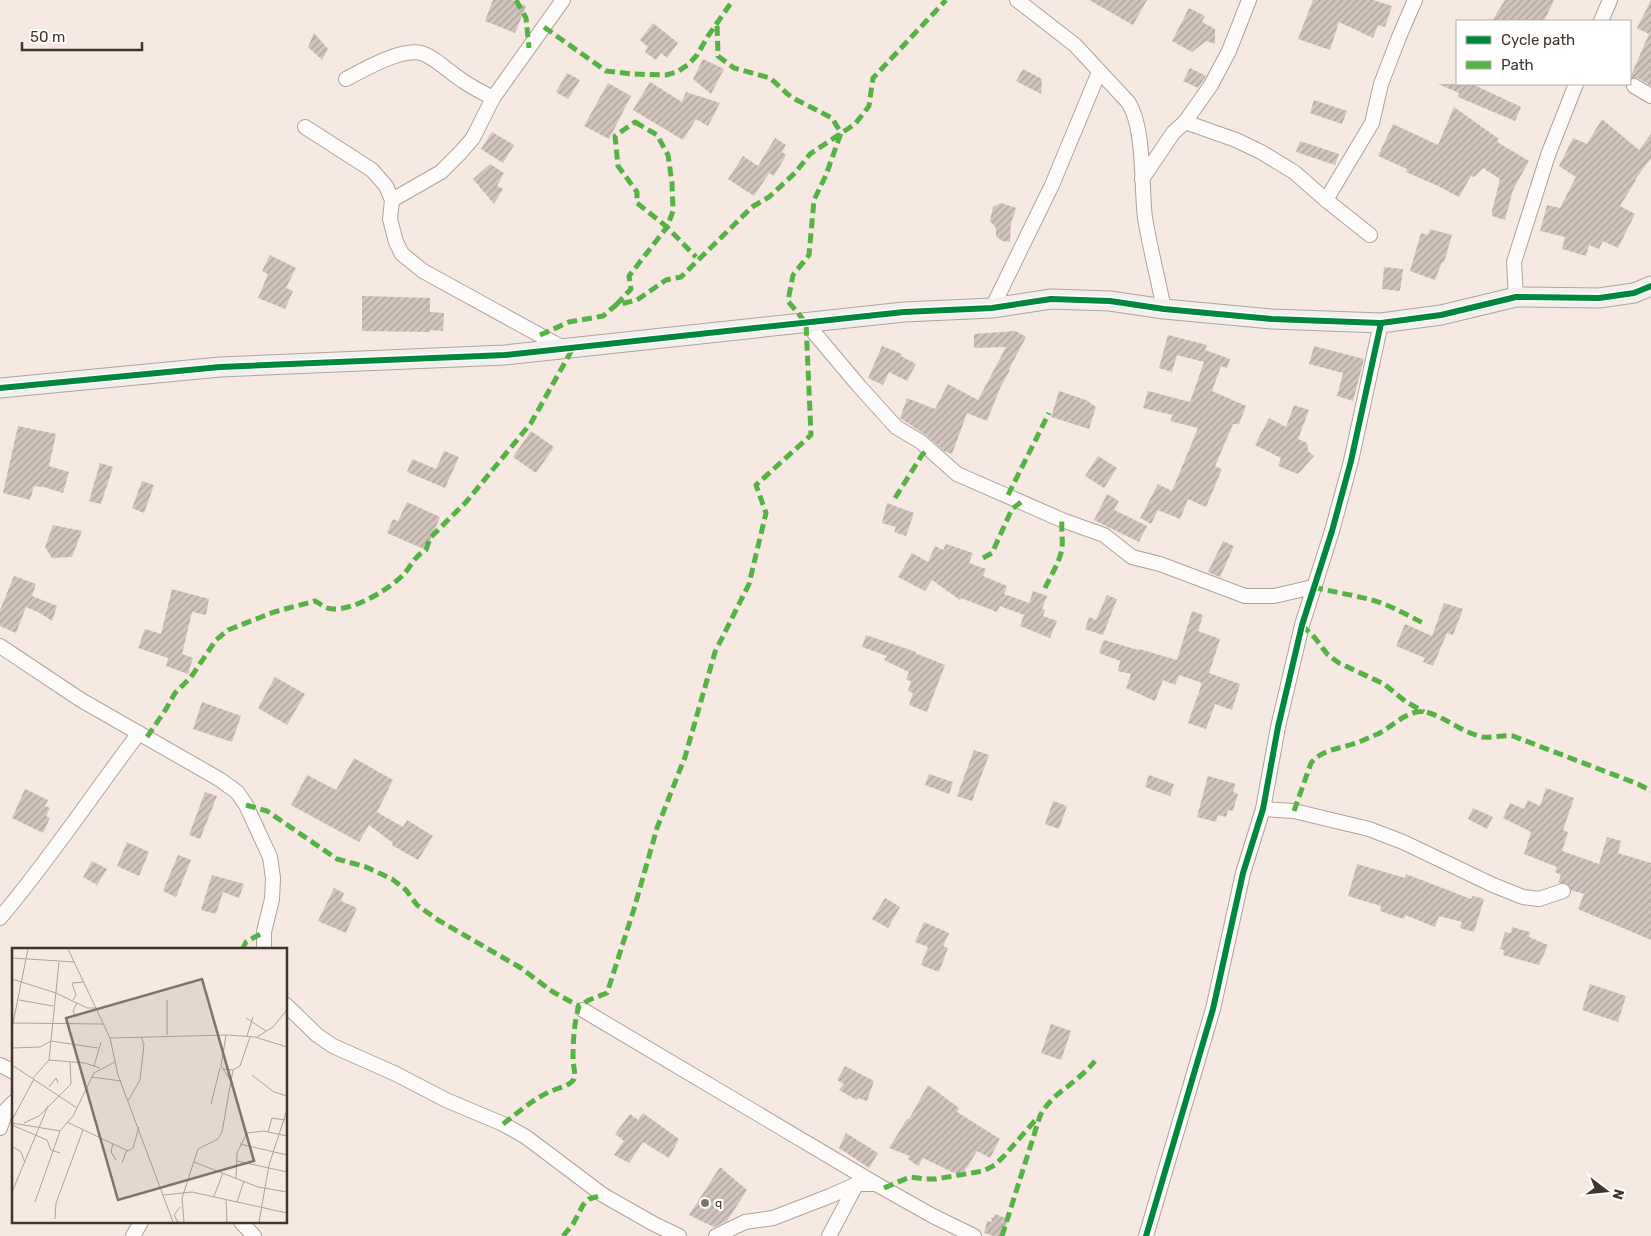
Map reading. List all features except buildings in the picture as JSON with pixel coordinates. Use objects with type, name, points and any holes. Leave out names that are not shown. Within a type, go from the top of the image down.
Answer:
[{"type":"street","points":[[392,200],[442,172],[473,138],[493,98],[563,0]]},
{"type":"street","points":[[1017,0],[1076,45],[1128,102],[1133,110],[1138,127],[1146,219],[1164,308]]},
{"type":"street","points":[[1142,179],[1173,133],[1185,122],[1211,85],[1229,51],[1249,0]]},
{"type":"street","points":[[1326,200],[1372,123],[1381,84],[1415,0]]},
{"type":"street","points":[[1601,20],[1610,0]]},
{"type":"street","points":[[346,79],[379,62],[407,53],[421,53],[493,98]]},
{"type":"street","points":[[992,308],[1052,185],[1100,72]]},
{"type":"street","points":[[1516,297],[1514,262],[1548,155],[1576,85]]},
{"type":"street","points":[[1634,86],[1651,96]]},
{"type":"street","points":[[1185,122],[1236,140],[1261,152],[1294,172],[1370,235]]},
{"type":"street","points":[[305,127],[372,170],[386,186],[392,200],[390,219],[396,242],[402,254],[423,271],[565,349]]},
{"type":"street","points":[[0,388],[220,367],[505,356],[904,312],[992,308],[1051,299],[1110,301],[1272,319],[1381,323],[1441,315],[1516,297],[1599,298],[1634,293],[1651,286]]},
{"type":"street","points":[[806,322],[896,427],[921,442],[957,474],[1062,520],[1104,535],[1132,557],[1160,564],[1245,596],[1274,596],[1314,587]]},
{"type":"street","points":[[1146,1236],[1213,1009],[1243,873],[1263,809],[1278,726],[1302,625],[1332,531],[1346,478],[1381,323]]},
{"type":"street","points":[[0,646],[81,700],[219,779],[237,792],[246,805],[270,857],[273,878],[272,899],[264,932],[264,948]]},
{"type":"street","points":[[0,918],[51,853],[138,733]]},
{"type":"street","points":[[1263,809],[1294,811],[1369,829],[1403,842],[1493,885],[1524,897],[1540,899],[1563,891]]},
{"type":"street","points":[[288,1007],[317,1035],[334,1046],[526,1137],[603,1195],[679,1236]]},
{"type":"street","points":[[583,1010],[876,1184],[932,1216],[974,1236]]},
{"type":"street","points":[[0,1065],[12,1071]]},
{"type":"street","points":[[0,1128],[6,1110],[12,1104]]},
{"type":"street","points":[[716,1236],[745,1222],[772,1218],[857,1184],[876,1184]]},
{"type":"street","points":[[829,1236],[857,1184]]},
{"type":"street","points":[[134,1236],[140,1224]]},
{"type":"street","points":[[243,1224],[254,1236]]},
{"type":"marked path","points":[[516,0],[526,18],[529,48]]},
{"type":"marked path","points":[[544,27],[606,71],[666,75],[677,72],[689,64],[733,0]]},
{"type":"marked path","points":[[540,335],[569,322],[603,316],[616,305],[637,300],[666,280],[681,277],[752,207],[769,197],[795,173],[810,154],[855,124],[869,106],[873,78],[946,0]]},
{"type":"marked path","points":[[503,1124],[534,1101],[547,1093],[568,1085],[574,1079],[574,1040],[579,1006],[607,993],[657,828],[685,757],[715,652],[749,584],[766,513],[756,485],[811,435],[806,323],[788,301],[793,275],[809,255],[814,200],[826,175],[841,133],[832,118],[791,97],[770,78],[734,68],[718,56],[717,22]]},
{"type":"marked path","points":[[635,122],[657,135],[668,155],[673,211],[667,227],[637,203],[637,192],[618,166],[615,136],[635,122]]},
{"type":"marked path","points":[[616,305],[631,289],[629,276],[667,227],[696,257]]},
{"type":"marked path","points":[[147,737],[175,693],[191,677],[216,640],[228,630],[274,612],[315,601],[330,609],[351,606],[381,592],[399,579],[417,557],[426,550],[430,538],[467,501],[531,423],[573,348]]},
{"type":"marked path","points":[[1008,495],[1049,413]]},
{"type":"marked path","points":[[895,498],[922,455],[928,449]]},
{"type":"marked path","points":[[983,558],[992,553],[1012,509],[1021,502]]},
{"type":"marked path","points":[[1045,588],[1061,553],[1062,520]]},
{"type":"marked path","points":[[1313,587],[1379,602],[1423,623]]},
{"type":"marked path","points":[[1302,625],[1328,655],[1339,663],[1384,684],[1405,701],[1424,712]]},
{"type":"marked path","points":[[1294,811],[1311,763],[1320,755],[1378,734],[1407,715],[1420,712],[1433,714],[1475,735],[1483,737],[1513,736],[1638,784],[1651,791]]},
{"type":"marked path","points":[[246,805],[267,811],[337,859],[366,867],[392,879],[406,890],[417,905],[438,920],[521,968],[553,992],[579,1006]]},
{"type":"marked path","points":[[243,948],[246,942],[264,932]]},
{"type":"marked path","points":[[1002,1236],[1040,1116],[1052,1099],[1095,1061]]},
{"type":"marked path","points":[[884,1188],[910,1177],[936,1179],[983,1171],[995,1165],[1038,1117]]},
{"type":"marked path","points":[[563,1236],[573,1224],[583,1205],[589,1199],[603,1195]]},
{"type":"cycle path","points":[[0,388],[220,367],[505,355],[904,312],[992,308],[1051,299],[1110,301],[1164,309],[1272,319],[1381,323],[1441,315],[1516,297],[1599,298],[1634,293],[1651,286]]},
{"type":"cycle path","points":[[1146,1236],[1213,1009],[1243,873],[1263,809],[1278,727],[1302,625],[1332,531],[1351,461],[1381,323]]},
{"type":"place","name":"q","points":[[705,1203]]}]
